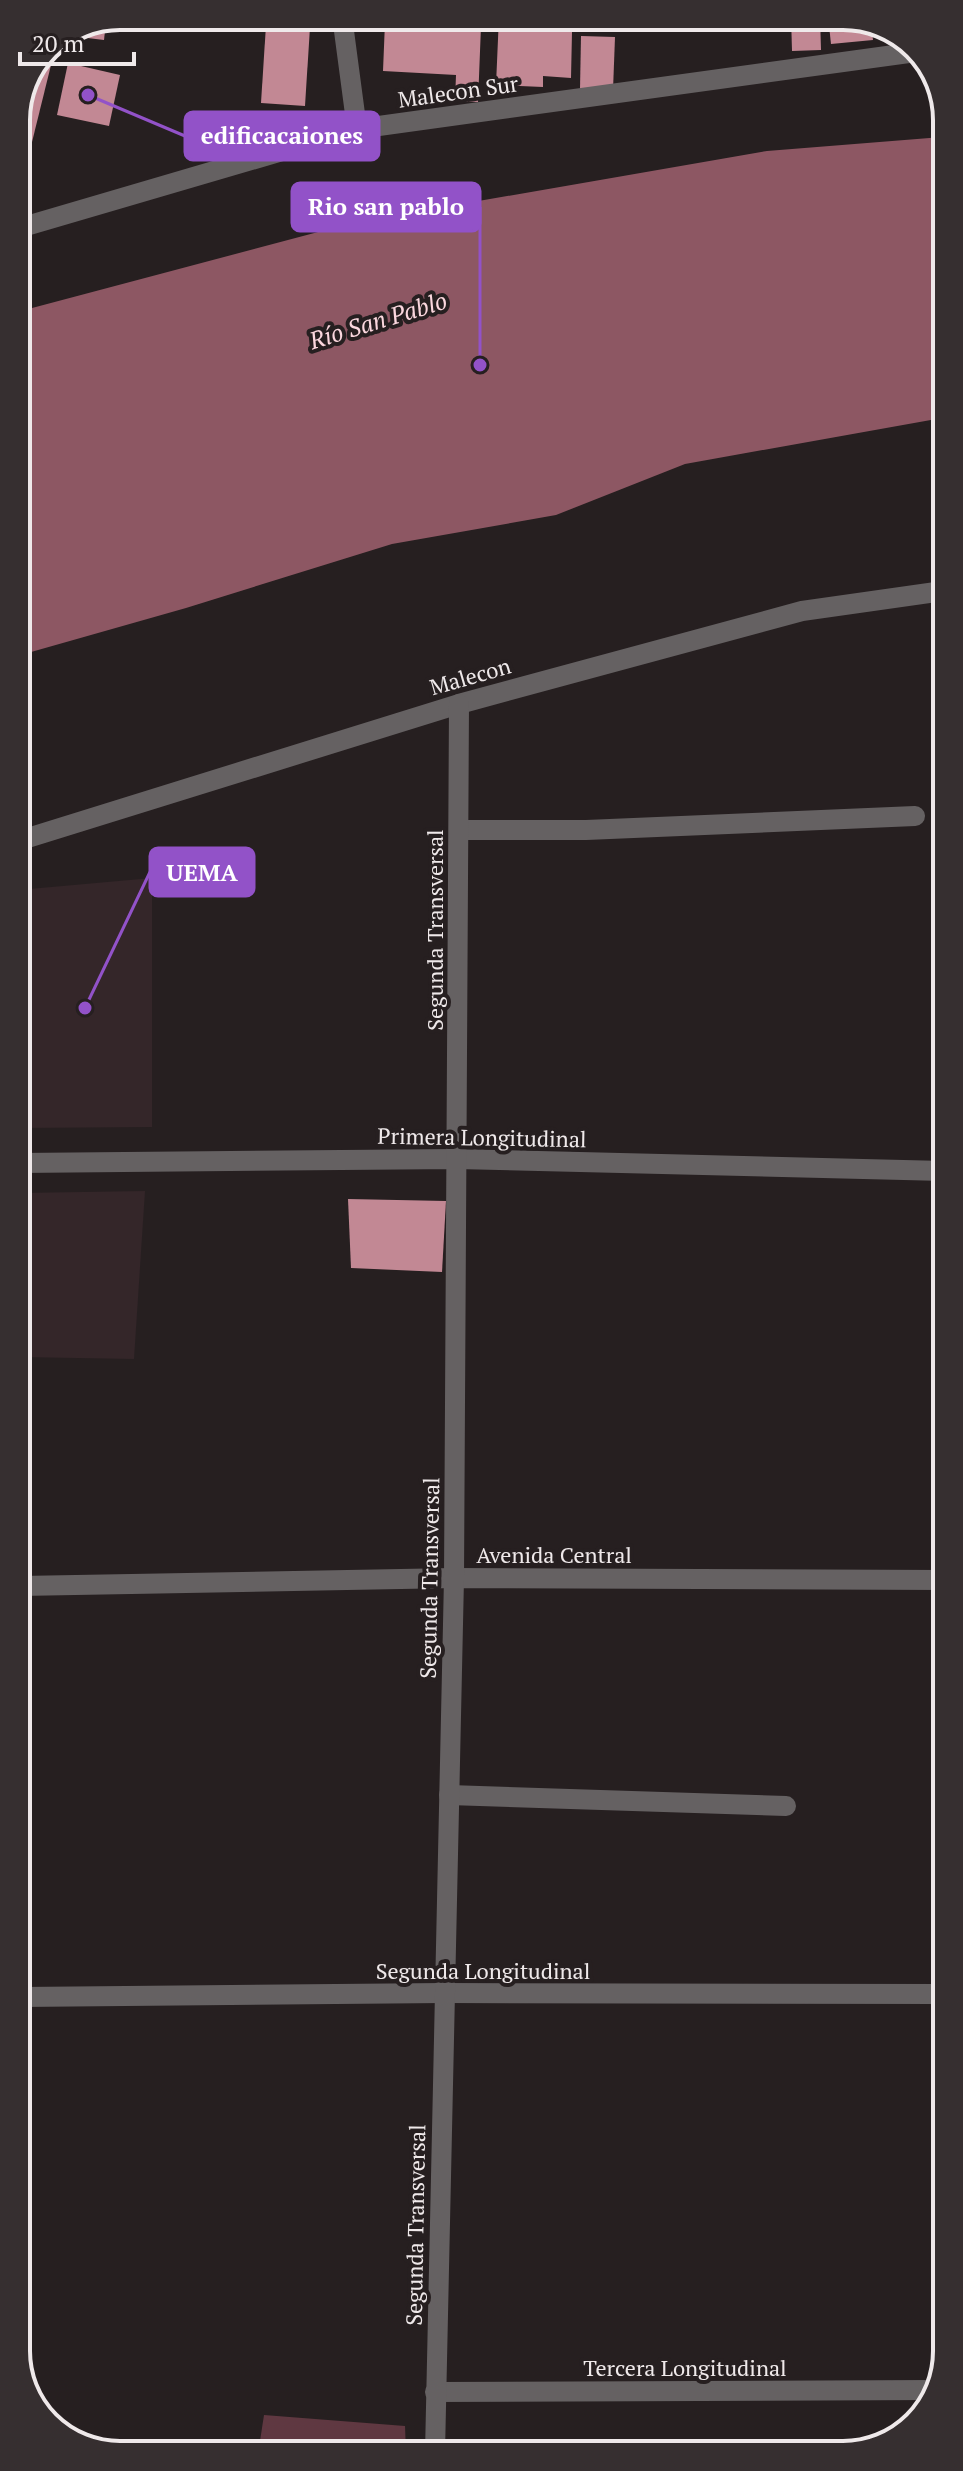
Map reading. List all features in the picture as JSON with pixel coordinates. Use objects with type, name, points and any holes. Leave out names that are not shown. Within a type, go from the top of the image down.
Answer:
[{"type":"street","points":[[344,30],[357,129]]},
{"type":"street","name":"Malecon Sur","points":[[30,225],[357,129],[904,54]]},
{"type":"street","name":"Malecon","points":[[30,837],[459,704],[802,611],[933,592]]},
{"type":"street","name":"Segunda Transversal","points":[[435,2441],[454,1578],[459,704]]},
{"type":"street","points":[[459,830],[586,830],[915,816]]},
{"type":"street","name":"Primera Longitudinal","points":[[30,1163],[457,1159],[933,1171]]},
{"type":"street","name":"Avenida Central","points":[[30,1586],[454,1578],[933,1580]]},
{"type":"street","points":[[449,1795],[786,1806]]},
{"type":"street","name":"Segunda Longitudinal","points":[[30,1997],[444,1993],[933,1994]]},
{"type":"street","name":"Tercera Longitudinal","points":[[435,2392],[923,2390]]},
{"type":"shaded area","points":[[152,878],[152,1127],[30,1128],[30,889]]},
{"type":"shaded area","points":[[145,1191],[134,1359],[30,1357],[30,1193]]},
{"type":"shaded area","points":[[264,2415],[405,2426],[406,2441],[260,2441]]},
{"type":"water","name":"Río San Pablo","points":[[933,138],[933,420],[685,464],[556,515],[392,544],[30,652],[30,309],[352,223],[767,151]]},
{"type":"building","points":[[266,30],[310,30],[305,106],[261,103]]},
{"type":"building","points":[[385,30],[481,30],[478,102],[455,101],[456,75],[383,71]]},
{"type":"building","points":[[498,30],[572,32],[571,78],[543,76],[543,87],[496,85]]},
{"type":"building","points":[[791,30],[820,30],[821,50],[792,51]]},
{"type":"building","points":[[830,30],[872,35],[873,40],[831,44]]},
{"type":"building","points":[[105,32],[104,40],[85,38]]},
{"type":"building","points":[[581,36],[615,37],[613,90],[580,89]]},
{"type":"building","points":[[52,62],[32,142],[30,114],[33,97],[39,80]]},
{"type":"building","points":[[68,63],[120,75],[109,126],[57,115]]},
{"type":"building","points":[[348,1199],[446,1201],[442,1272],[351,1268]]},
{"type":"place","name":"edificacaiones","points":[[88,95]]},
{"type":"place","name":"Rio san pablo","points":[[480,365]]},
{"type":"place","name":"UEMA","points":[[85,1008]]}]
